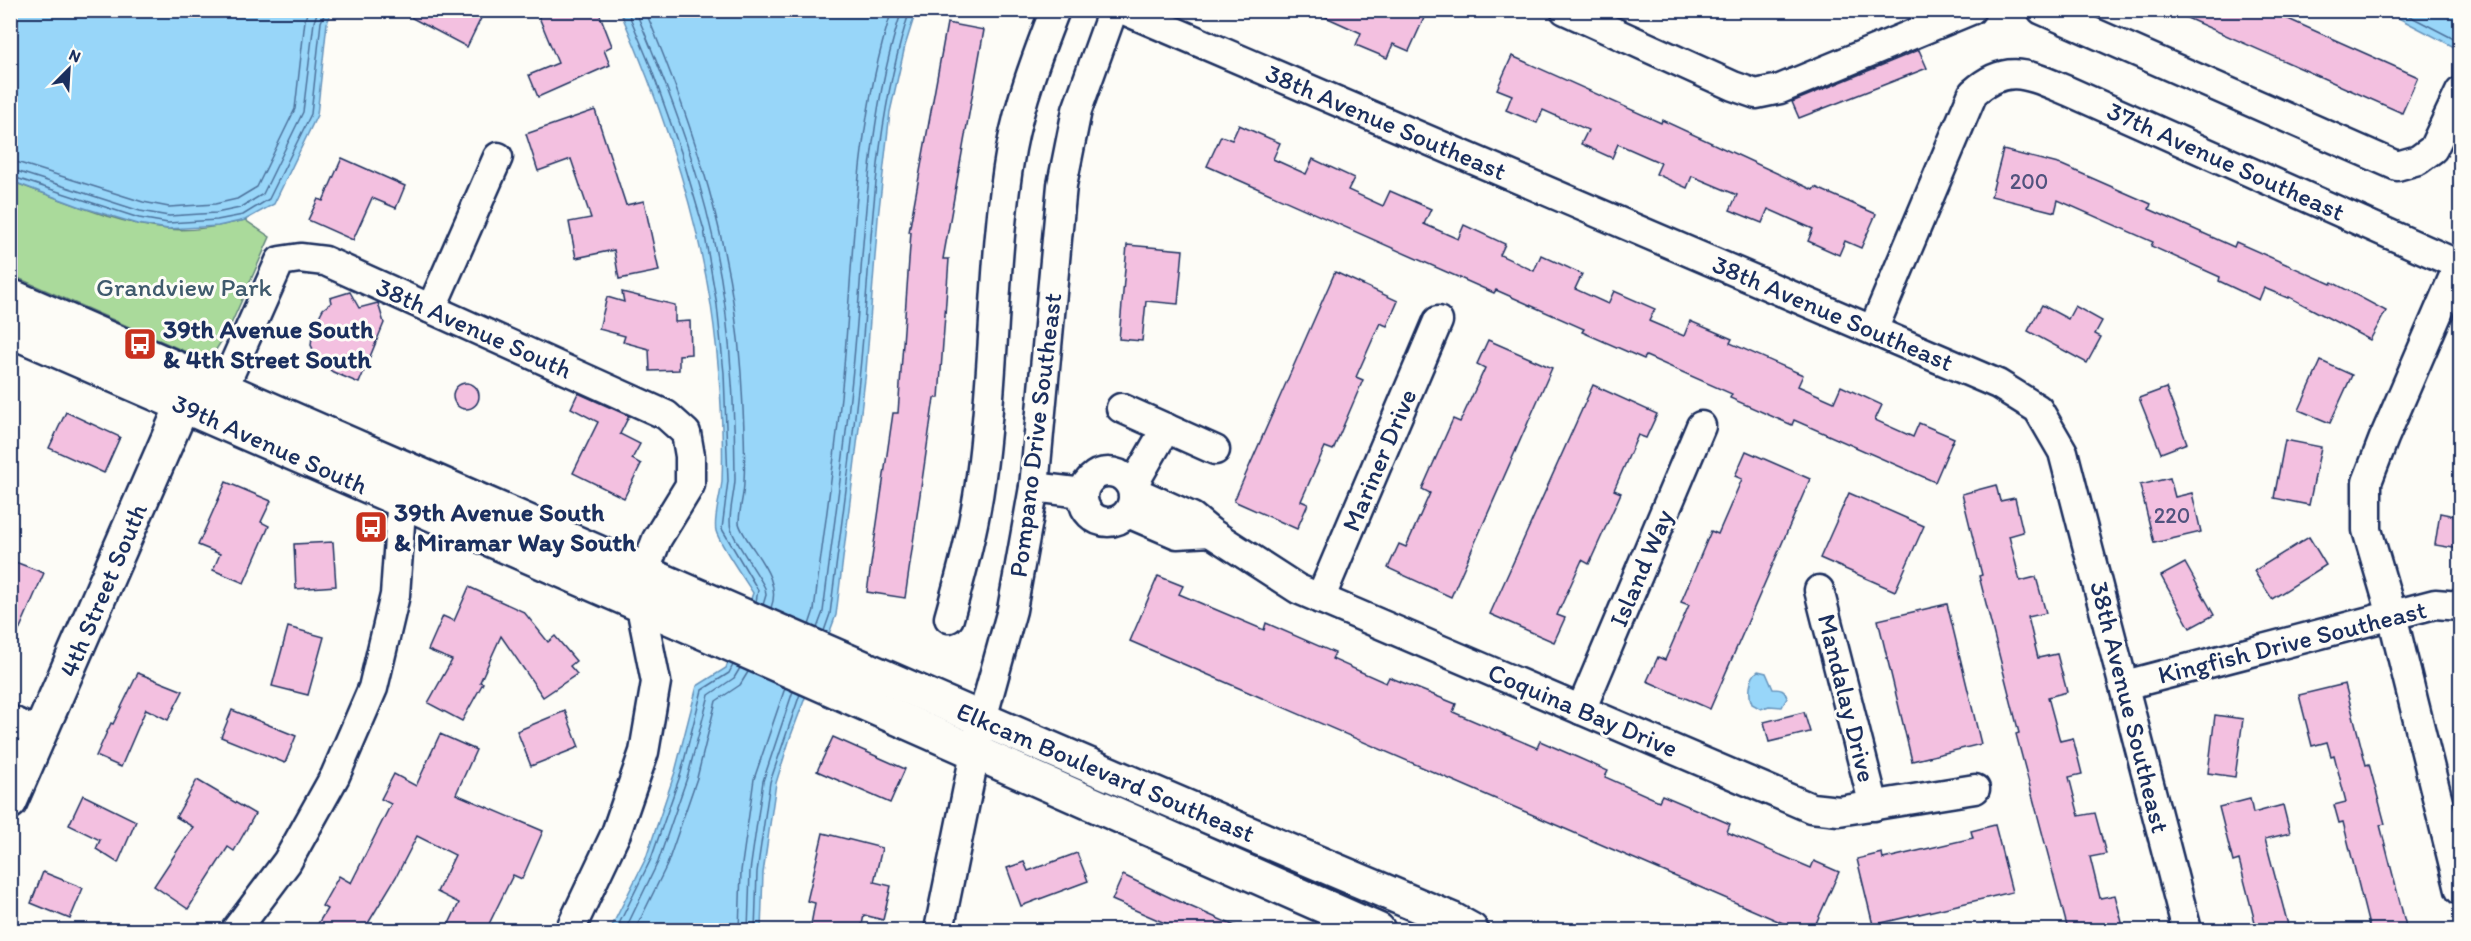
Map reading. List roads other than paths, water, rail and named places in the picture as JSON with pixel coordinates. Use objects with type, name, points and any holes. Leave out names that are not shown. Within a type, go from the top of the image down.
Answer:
[{"type":"street","name":"Pompano Drive Southeast","points":[[949,618],[969,547],[981,476],[1001,228],[1012,149],[1030,73],[1055,10]]},
{"type":"street","name":"Pompano Drive Southeast","points":[[939,930],[982,720],[1012,610],[1034,487],[1062,185],[1077,110],[1113,10]]},
{"type":"street","name":"38th Avenue Southeast","points":[[1124,10],[1998,384],[2038,409],[2063,452],[2187,930]]},
{"type":"street","points":[[1565,10],[1733,86],[1756,94],[1780,89],[1971,10]]},
{"type":"street","points":[[2042,10],[2397,166],[2418,160],[2433,149],[2460,92]]},
{"type":"street","name":"37th Avenue Southeast","points":[[1873,330],[1973,93],[1988,79],[2007,74],[2030,75],[2460,264]]},
{"type":"street","points":[[431,309],[498,157]]},
{"type":"street","name":"38th Avenue South","points":[[280,261],[300,258],[325,261],[666,415],[686,433],[690,456],[690,485],[657,539],[645,573]]},
{"type":"street","name":"4th Street South","points":[[10,802],[200,390],[280,261]]},
{"type":"street","points":[[2460,264],[2367,482],[2367,530],[2392,615],[2460,890]]},
{"type":"street","name":"39th Avenue South","points":[[10,296],[200,390],[403,502],[641,607],[734,629]]},
{"type":"street","name":"Mariner Drive","points":[[1320,599],[1438,321]]},
{"type":"street","name":"39th Avenue South","points":[[10,330],[200,390],[404,469],[645,573],[734,629]]},
{"type":"street","points":[[1121,408],[1215,450]]},
{"type":"street","name":"Island Way","points":[[1581,710],[1701,426]]},
{"type":"street","points":[[1034,487],[1083,493],[1085,507],[1094,518],[1101,521],[1116,521],[1131,497],[1166,428]]},
{"type":"street","points":[[236,930],[287,862],[335,776],[373,688],[395,595],[404,469]]},
{"type":"street","name":"Coquina Bay Drive","points":[[1083,493],[1090,478],[1104,472],[1119,473],[1131,497],[1177,534],[1210,532],[1298,589],[1812,807],[1839,811],[1975,789]]},
{"type":"street","points":[[570,930],[616,833],[644,752],[656,682],[641,607],[645,573]]},
{"type":"street","name":"Mandalay Drive","points":[[1819,590],[1874,806]]},
{"type":"street","name":"Kingfish Drive Southeast","points":[[2125,684],[2435,604],[2460,606]]},
{"type":"street","name":"Elkcam Boulevard Southeast","points":[[734,629],[818,666],[975,752],[1378,930]]},
{"type":"street","name":"Elkcam Boulevard Southeast","points":[[818,666],[982,720],[1453,920],[1471,930]]},
{"type":"street","points":[[10,720],[41,734]]},
{"type":"street","points":[[1241,870],[1254,836]]},
{"type":"water","points":[[10,11],[332,11],[327,23],[317,115],[274,204],[245,220],[218,226],[168,229],[138,224],[81,207],[11,181]]},
{"type":"water","points":[[620,11],[916,11],[905,46],[890,112],[878,218],[866,371],[836,615],[790,738],[776,783],[763,873],[761,930],[610,930],[646,858],[675,772],[697,686],[726,668],[753,593],[718,537],[715,526],[722,481],[720,393],[711,305],[696,229],[663,118]]},
{"type":"water","points":[[2385,11],[2460,11],[2460,44],[2454,47]]},
{"type":"water","points":[[1758,671],[1766,673],[1773,689],[1785,693],[1787,698],[1782,707],[1769,706],[1761,709],[1752,704],[1750,686]]},
{"type":"place","name":"39th Avenue South & 4th Street South","points":[[140,344]]},
{"type":"place","name":"39th Avenue South & Miramar Way South","points":[[371,527]]},
{"type":"park label","name":"Grandview Park","points":[[184,287]]}]
